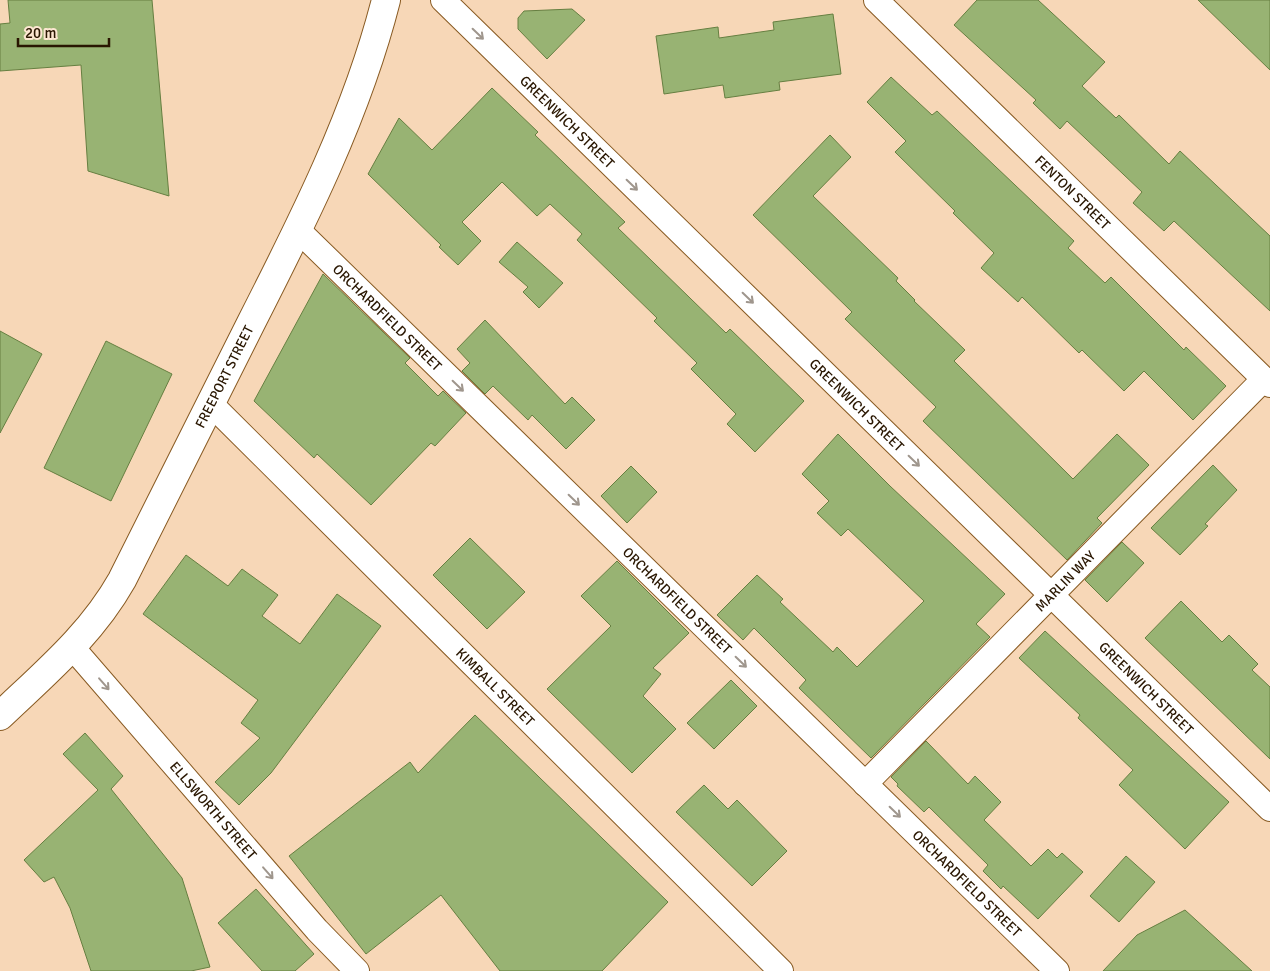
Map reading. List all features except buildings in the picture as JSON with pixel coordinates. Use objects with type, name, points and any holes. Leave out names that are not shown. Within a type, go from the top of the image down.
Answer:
[{"type":"main road","name":"FREEPORT STREET","points":[[0,716],[72,647],[98,617],[122,580],[298,230],[345,125],[373,46],[386,0]]},
{"type":"street","name":"GREENWICH STREET","points":[[443,0],[1270,809]]},
{"type":"street","name":"FENTON STREET","points":[[876,0],[1267,382]]},
{"type":"street","name":"ORCHARDFIELD STREET","points":[[298,230],[1057,971]]},
{"type":"street","name":"MARLIN WAY","points":[[865,784],[1051,595],[1267,382]]},
{"type":"street","name":"KIMBALL STREET","points":[[211,404],[781,971]]},
{"type":"street","name":"ELLSWORTH STREET","points":[[72,647],[317,930],[357,971]]}]
